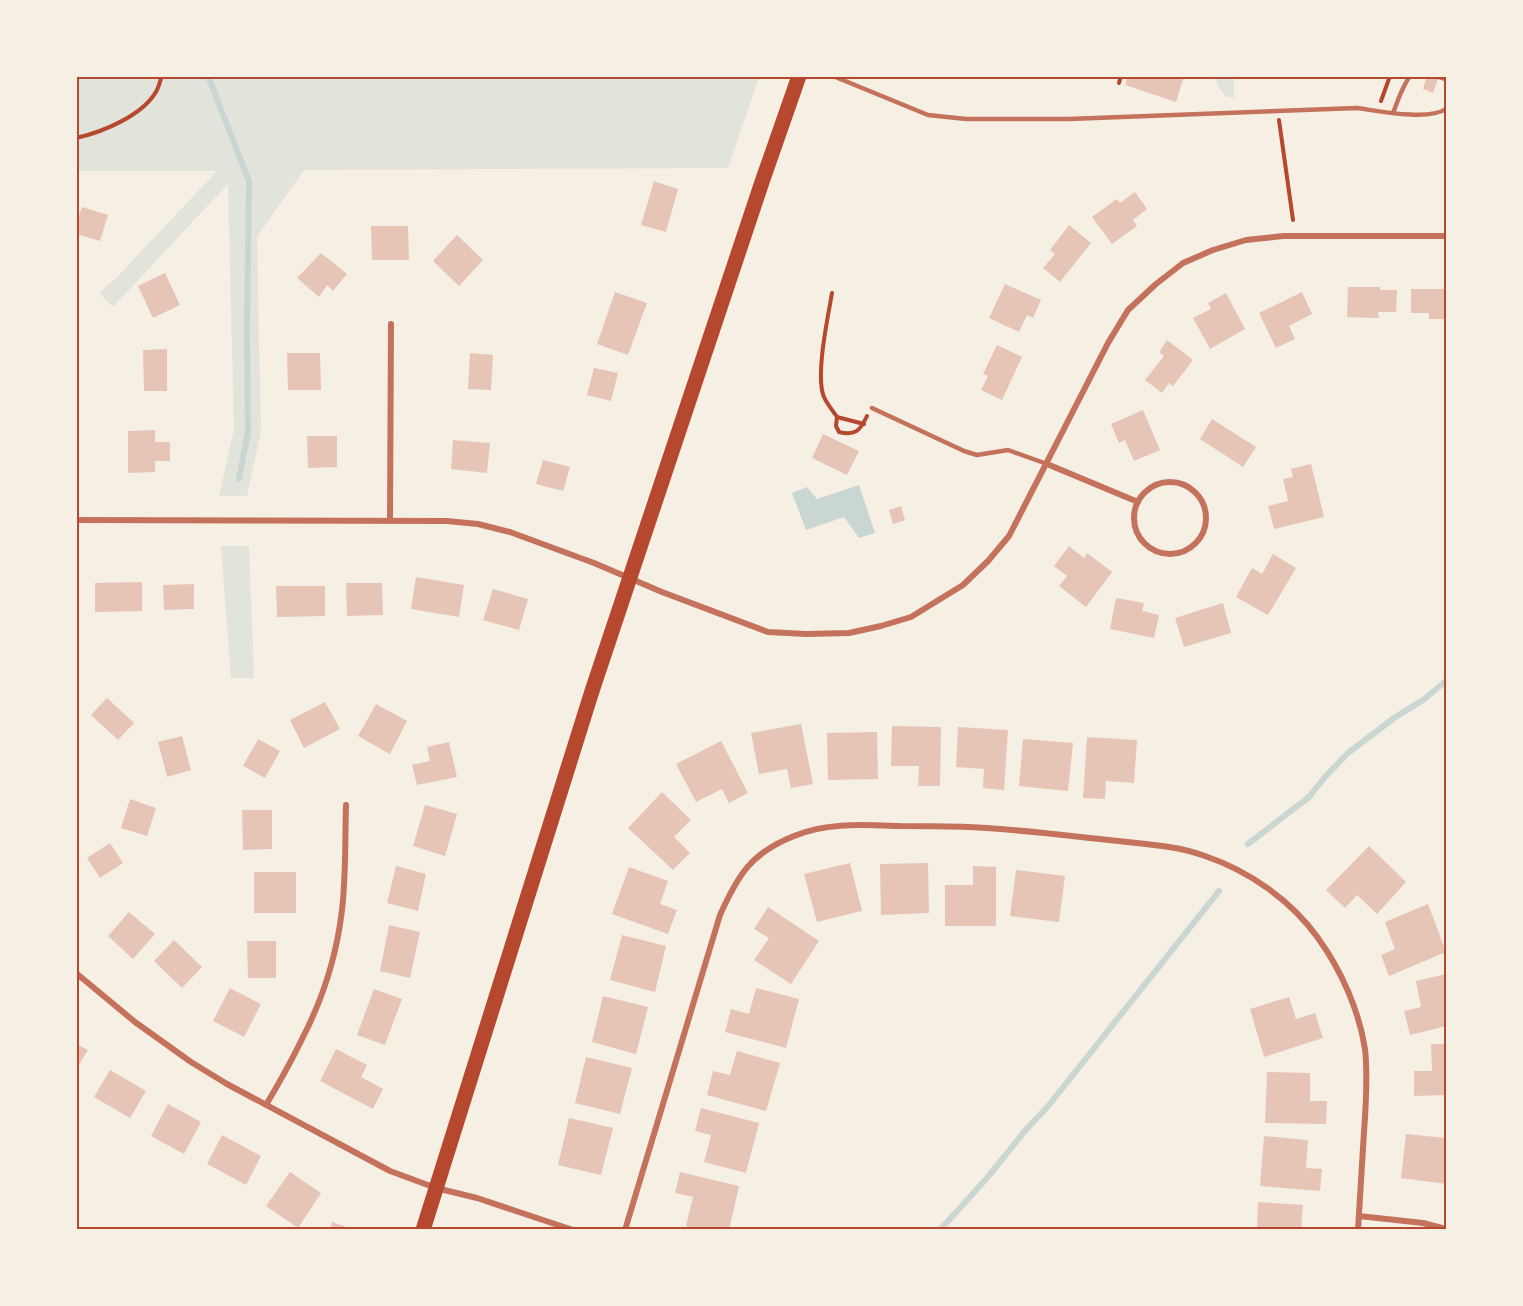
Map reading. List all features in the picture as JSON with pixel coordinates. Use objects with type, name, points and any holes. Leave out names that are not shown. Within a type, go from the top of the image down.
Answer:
[{"type":"main road","points":[[423,1230],[588,702],[799,76]]},
{"type":"street","points":[[76,520],[390,520],[478,524],[510,532],[768,632],[849,633],[911,617],[963,585],[988,561],[1009,536],[1108,343],[1128,310],[1183,263],[1213,250],[1246,240],[1283,236],[1446,236]]},
{"type":"street","points":[[390,520],[392,324]]},
{"type":"street","points":[[1047,464],[1138,502]]},
{"type":"street","points":[[1167,482],[1179,483],[1190,488],[1199,496],[1205,507],[1207,519],[1199,541],[1190,549],[1179,554],[1167,555],[1146,546],[1139,537],[1135,525],[1134,514],[1138,502],[1145,492],[1155,485],[1167,482]]},
{"type":"street","points":[[266,1106],[304,1036],[320,998],[329,968],[341,912],[346,805]]},
{"type":"street","points":[[625,1230],[720,915],[734,886],[748,866],[773,846],[795,835],[831,826],[967,827],[1163,847],[1204,855],[1245,874],[1275,894],[1291,907],[1318,938],[1345,985],[1360,1027],[1365,1049],[1366,1077],[1358,1230]]},
{"type":"street","points":[[76,973],[159,1041],[227,1084],[390,1171],[436,1188],[477,1198],[573,1230]]},
{"type":"street","points":[[1359,1216],[1424,1222],[1446,1229]]},
{"type":"lane","points":[[832,76],[928,115],[966,119],[1069,119],[1357,108],[1423,115],[1440,113],[1446,109]]},
{"type":"lane","points":[[1393,113],[1410,76]]},
{"type":"lane","points":[[1435,76],[1446,79]]},
{"type":"lane","points":[[872,408],[964,451],[977,455],[1008,450],[1047,464]]},
{"type":"path","points":[[76,138],[93,134],[120,122],[143,106],[156,92],[162,76]]},
{"type":"path","points":[[1119,83],[1122,76]]},
{"type":"path","points":[[1378,111],[1390,76]]},
{"type":"path","points":[[1278,111],[1293,220]]},
{"type":"path","points":[[832,293],[821,364],[821,384],[824,397],[837,417],[836,426],[839,432],[848,435],[854,434],[864,424],[872,408]]},
{"type":"path","points":[[837,417],[864,424]]},
{"type":"shaded area","points":[[76,77],[759,77],[728,168],[304,170],[257,237],[261,432],[247,496],[219,496],[234,429],[228,184],[113,307],[99,293],[117,277],[217,171],[77,171]]},
{"type":"shaded area","points":[[1215,77],[1234,77],[1234,98],[1225,96]]},
{"type":"shaded area","points":[[859,485],[875,533],[859,538],[844,517],[806,530],[792,493],[807,487],[817,499]]},
{"type":"shaded area","points":[[221,546],[249,546],[254,678],[231,678]]},
{"type":"building","points":[[1128,76],[1184,76],[1176,102],[1125,85]]},
{"type":"building","points":[[1427,76],[1439,76],[1433,93],[1423,89]]},
{"type":"building","points":[[654,181],[678,189],[666,232],[641,225]]},
{"type":"building","points":[[1135,192],[1147,209],[1133,220],[1137,226],[1112,244],[1092,217],[1117,199],[1120,203]]},
{"type":"building","points":[[82,207],[108,215],[100,241],[76,234],[76,225]]},
{"type":"building","points":[[1069,225],[1091,243],[1060,282],[1043,268],[1055,254],[1050,250]]},
{"type":"building","points":[[371,226],[408,226],[409,260],[372,260]]},
{"type":"building","points":[[457,235],[483,260],[459,286],[433,261]]},
{"type":"building","points":[[321,253],[347,274],[333,291],[327,285],[319,297],[297,278]]},
{"type":"building","points":[[165,273],[180,305],[153,318],[138,286]]},
{"type":"building","points":[[1005,284],[1041,300],[1033,318],[1027,315],[1019,332],[989,318]]},
{"type":"building","points":[[1348,287],[1380,287],[1380,290],[1397,290],[1396,312],[1378,312],[1379,318],[1347,317]]},
{"type":"building","points":[[1411,289],[1446,289],[1446,319],[1429,319],[1429,313],[1411,313]]},
{"type":"building","points":[[615,292],[647,303],[628,355],[597,344]]},
{"type":"building","points":[[1302,292],[1312,314],[1289,326],[1295,339],[1276,348],[1259,313]]},
{"type":"building","points":[[1226,293],[1245,329],[1210,349],[1193,318],[1211,309],[1208,303]]},
{"type":"building","points":[[1167,340],[1193,360],[1173,386],[1169,383],[1162,393],[1145,380],[1164,356],[1159,352]]},
{"type":"building","points":[[997,345],[1022,357],[1002,400],[981,390],[988,376],[983,374]]},
{"type":"building","points":[[167,349],[167,391],[144,391],[143,350]]},
{"type":"building","points":[[287,353],[320,353],[321,390],[288,390]]},
{"type":"building","points":[[470,353],[493,355],[491,390],[468,389]]},
{"type":"building","points":[[594,368],[618,373],[611,401],[587,395]]},
{"type":"building","points":[[1143,410],[1160,450],[1134,461],[1125,440],[1119,443],[1111,424]]},
{"type":"building","points":[[1212,419],[1256,447],[1243,467],[1200,439]]},
{"type":"building","points":[[155,430],[155,442],[170,442],[170,461],[155,461],[155,472],[128,473],[128,431]]},
{"type":"building","points":[[823,434],[859,451],[847,475],[812,458]]},
{"type":"building","points":[[307,436],[337,436],[337,467],[308,468]]},
{"type":"building","points":[[453,440],[490,443],[487,473],[451,469]]},
{"type":"building","points":[[543,460],[570,467],[563,491],[536,484]]},
{"type":"building","points":[[1311,464],[1324,517],[1274,529],[1268,506],[1288,501],[1283,479],[1293,477],[1291,469]]},
{"type":"building","points":[[901,506],[905,520],[893,524],[889,510]]},
{"type":"building","points":[[1069,546],[1084,558],[1087,553],[1112,572],[1086,607],[1059,586],[1067,576],[1054,566]]},
{"type":"building","points":[[1273,554],[1296,568],[1268,615],[1236,597],[1252,568],[1262,574]]},
{"type":"building","points":[[416,577],[464,585],[459,617],[411,609]]},
{"type":"building","points":[[142,582],[142,611],[95,612],[95,583]]},
{"type":"building","points":[[346,583],[382,583],[383,615],[347,616]]},
{"type":"building","points":[[194,584],[194,609],[164,610],[163,585]]},
{"type":"building","points":[[276,586],[325,586],[325,616],[277,617]]},
{"type":"building","points":[[493,589],[528,599],[519,630],[483,620]]},
{"type":"building","points":[[1116,598],[1144,603],[1142,611],[1159,615],[1154,638],[1110,629]]},
{"type":"building","points":[[1223,603],[1231,633],[1184,647],[1175,618]]},
{"type":"building","points":[[107,698],[134,723],[118,740],[91,715]]},
{"type":"building","points":[[325,702],[340,729],[304,748],[290,720]]},
{"type":"building","points":[[376,704],[407,721],[390,754],[358,736]]},
{"type":"building","points":[[801,724],[813,784],[791,788],[787,769],[759,774],[751,733]]},
{"type":"building","points":[[892,726],[941,727],[940,786],[918,786],[919,766],[891,766]]},
{"type":"building","points":[[958,727],[1008,730],[1004,790],[983,788],[984,769],[956,767]]},
{"type":"building","points":[[877,732],[878,779],[828,780],[827,733]]},
{"type":"building","points":[[182,736],[191,770],[167,777],[158,742]]},
{"type":"building","points":[[1087,737],[1137,740],[1134,783],[1106,781],[1105,799],[1083,798]]},
{"type":"building","points":[[258,739],[280,751],[265,778],[243,766]]},
{"type":"building","points":[[1023,739],[1073,743],[1068,791],[1019,786]]},
{"type":"building","points":[[721,741],[748,793],[729,803],[722,789],[696,802],[676,764]]},
{"type":"building","points":[[449,742],[457,777],[417,785],[412,765],[430,761],[427,747]]},
{"type":"building","points":[[662,792],[691,820],[674,837],[690,853],[673,870],[628,828]]},
{"type":"building","points":[[130,799],[156,808],[147,836],[121,828]]},
{"type":"building","points":[[425,805],[457,814],[445,856],[413,846]]},
{"type":"building","points":[[242,810],[272,810],[272,849],[243,850]]},
{"type":"building","points":[[110,843],[123,863],[100,878],[87,858]]},
{"type":"building","points":[[1369,846],[1406,882],[1377,914],[1357,895],[1345,908],[1326,890]]},
{"type":"building","points":[[850,863],[862,911],[817,922],[804,874]]},
{"type":"building","points":[[928,863],[929,913],[881,915],[880,864]]},
{"type":"building","points":[[396,866],[426,874],[418,911],[387,903]]},
{"type":"building","points":[[973,866],[996,867],[996,926],[945,926],[945,885],[973,885]]},
{"type":"building","points":[[629,867],[668,881],[660,904],[677,910],[668,934],[612,914]]},
{"type":"building","points":[[1016,870],[1065,876],[1059,922],[1010,916]]},
{"type":"building","points":[[254,872],[296,872],[296,913],[254,913]]},
{"type":"building","points":[[1428,904],[1446,952],[1389,976],[1381,955],[1395,949],[1385,922]]},
{"type":"building","points":[[768,907],[819,941],[791,984],[754,960],[769,938],[754,929]]},
{"type":"building","points":[[129,912],[155,934],[133,959],[108,936]]},
{"type":"building","points":[[389,925],[420,932],[410,978],[380,971]]},
{"type":"building","points":[[622,935],[666,946],[655,992],[610,980]]},
{"type":"building","points":[[174,940],[202,967],[182,988],[154,961]]},
{"type":"building","points":[[247,941],[276,941],[276,978],[248,978]]},
{"type":"building","points":[[1446,974],[1446,1026],[1410,1035],[1404,1011],[1421,1007],[1416,981]]},
{"type":"building","points":[[230,988],[261,1004],[244,1037],[213,1021]]},
{"type":"building","points":[[756,988],[799,999],[786,1048],[725,1032],[731,1009],[749,1014]]},
{"type":"building","points":[[374,989],[402,999],[385,1045],[357,1035]]},
{"type":"building","points":[[603,996],[648,1007],[636,1054],[592,1042]]},
{"type":"building","points":[[1289,997],[1296,1019],[1315,1013],[1323,1038],[1264,1057],[1250,1009]]},
{"type":"building","points":[[76,1044],[88,1050],[76,1069]]},
{"type":"building","points":[[1431,1044],[1446,1044],[1446,1095],[1414,1096],[1414,1071],[1432,1071]]},
{"type":"building","points":[[336,1049],[367,1065],[361,1077],[383,1089],[373,1109],[320,1081]]},
{"type":"building","points":[[737,1051],[780,1063],[766,1111],[707,1095],[713,1071],[730,1075]]},
{"type":"building","points":[[586,1057],[632,1068],[620,1114],[575,1103]]},
{"type":"building","points":[[110,1070],[146,1091],[130,1118],[94,1097]]},
{"type":"building","points":[[1267,1072],[1310,1073],[1310,1101],[1327,1101],[1326,1124],[1265,1123]]},
{"type":"building","points":[[168,1104],[201,1122],[184,1154],[151,1136]]},
{"type":"building","points":[[701,1108],[759,1123],[746,1173],[704,1162],[711,1135],[695,1131]]},
{"type":"building","points":[[569,1118],[613,1128],[601,1175],[558,1165]]},
{"type":"building","points":[[1406,1134],[1446,1138],[1446,1184],[1401,1178]]},
{"type":"building","points":[[222,1135],[261,1156],[246,1185],[207,1164]]},
{"type":"building","points":[[1264,1136],[1308,1140],[1306,1168],[1322,1169],[1320,1191],[1260,1186]]},
{"type":"building","points":[[290,1172],[321,1193],[298,1228],[266,1206]]},
{"type":"building","points":[[680,1172],[739,1186],[729,1230],[700,1230],[686,1226],[693,1197],[675,1193]]},
{"type":"building","points":[[1258,1202],[1303,1205],[1301,1230],[1257,1230]]},
{"type":"building","points":[[332,1222],[352,1229],[352,1230],[330,1230]]},
{"type":"waterway","points":[[208,76],[249,181],[248,432],[239,479]]},
{"type":"waterway","points":[[1248,844],[1309,797],[1348,753],[1446,681]]},
{"type":"waterway","points":[[940,1230],[1049,1105],[1219,891]]}]
